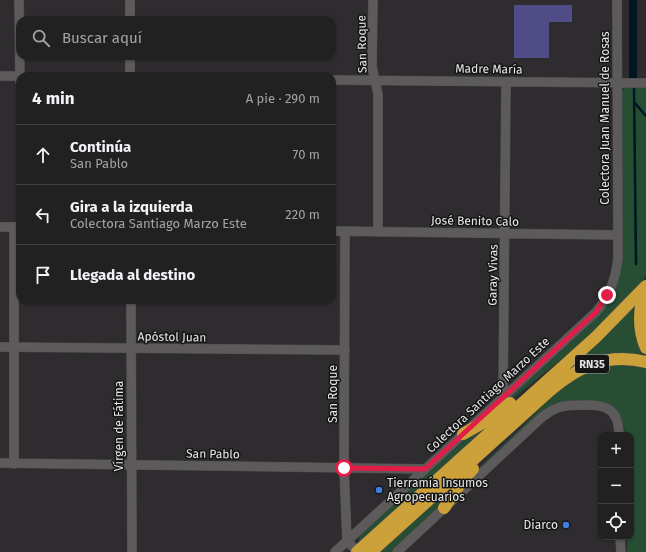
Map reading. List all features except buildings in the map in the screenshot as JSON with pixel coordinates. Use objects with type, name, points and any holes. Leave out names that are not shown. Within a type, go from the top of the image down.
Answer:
[{"type":"highway","name":"RN35","points":[[358,552],[605,328],[646,286]]},
{"type":"highway","points":[[646,290],[641,307],[640,318],[642,335],[646,348]]},
{"type":"highway","points":[[463,434],[494,417],[538,381],[572,358]]},
{"type":"highway","name":"RN35","points":[[371,552],[546,394],[574,372],[592,364],[618,359],[646,362]]},
{"type":"highway","points":[[444,508],[468,474],[519,425],[546,394]]},
{"type":"street","points":[[19,0],[19,16]]},
{"type":"street","points":[[130,0],[130,16]]},
{"type":"street","name":"San Roque","points":[[373,0],[372,67],[378,94],[378,232]]},
{"type":"street","name":"Colectora Juan Manuel de Rosas","points":[[617,0],[618,235]]},
{"type":"street","points":[[20,60],[20,72]]},
{"type":"street","points":[[130,60],[130,72]]},
{"type":"street","points":[[0,76],[16,76]]},
{"type":"street","name":"Madre María","points":[[336,80],[646,83]]},
{"type":"street","name":"Garay Vivas","points":[[503,397],[506,82]]},
{"type":"street","points":[[0,227],[16,227]]},
{"type":"street","name":"José Benito Calo","points":[[336,231],[618,235]]},
{"type":"street","name":"San Roque","points":[[345,231],[344,468],[347,541]]},
{"type":"street","name":"Colectora Santiago Marzo Este","points":[[335,552],[599,308],[607,295],[615,276],[618,258],[618,235]]},
{"type":"street","points":[[14,464],[16,267]]},
{"type":"street","name":"Vírgen de Fátima","points":[[131,304],[132,552]]},
{"type":"street","name":"Apóstol Juan","points":[[0,347],[345,350]]},
{"type":"street","points":[[397,552],[551,411],[564,406],[587,404],[598,405],[611,410],[618,421],[619,432]]},
{"type":"street","name":"San Pablo","points":[[0,463],[425,469]]},
{"type":"street","points":[[620,540],[621,552]]},
{"type":"street","points":[[347,541],[358,552]]},
{"type":"green space","points":[[627,87],[646,88],[646,275],[639,285],[590,336],[495,412],[582,332],[604,308],[619,279],[623,245],[620,94],[622,90]]},
{"type":"green space","points":[[634,306],[634,332],[642,356],[567,371]]},
{"type":"green space","points":[[627,364],[646,368],[646,552],[627,552],[627,540],[634,540],[634,432],[624,432],[620,416],[616,410],[604,403],[571,401],[553,404],[466,482],[465,481],[550,398],[570,381],[598,366]]},
{"type":"green space","points":[[498,417],[359,543],[361,533],[460,444]]},
{"type":"green space","points":[[459,479],[434,513],[391,552],[378,552]]},
{"type":"waterway","points":[[633,0],[633,79]]},
{"type":"waterway","points":[[634,87],[636,264]]},
{"type":"waterway","points":[[634,102],[646,116]]},
{"type":"place","name":"Tierramía Insumos Agropecuarios","points":[[379,490]]},
{"type":"place","name":"Diarco","points":[[566,525]]},
{"type":"route","points":[[344,468],[425,469],[596,312],[607,295]]}]
